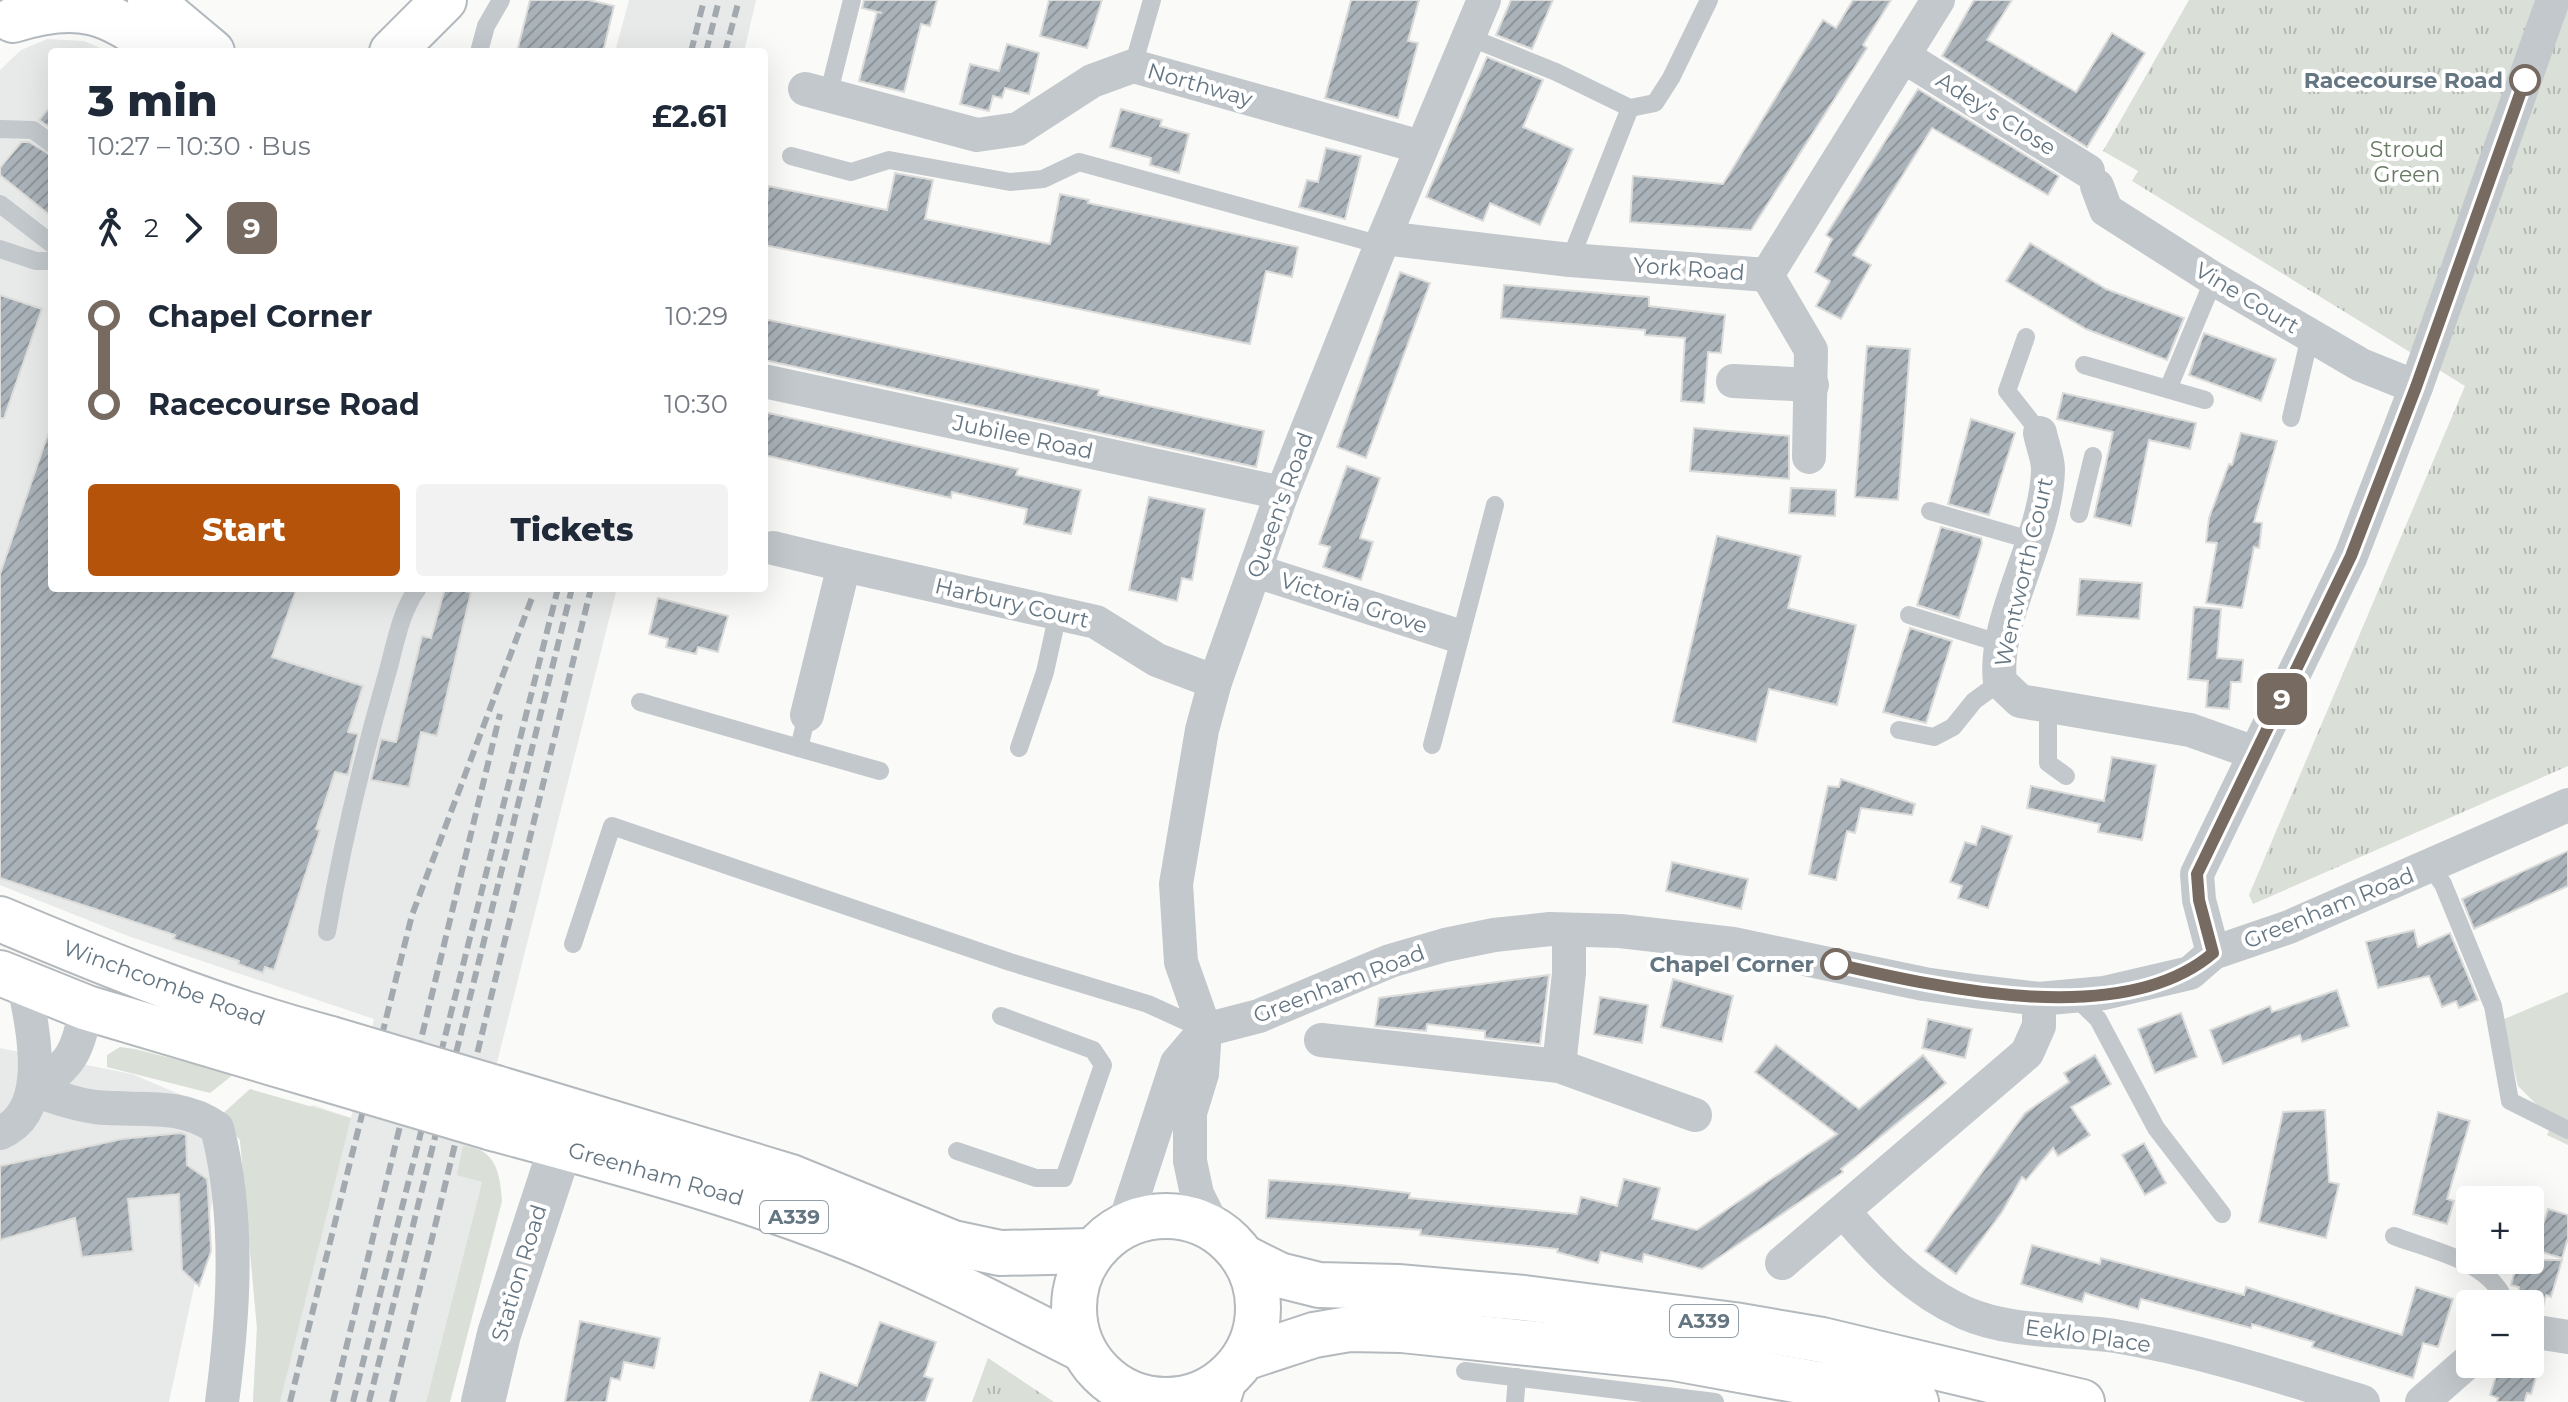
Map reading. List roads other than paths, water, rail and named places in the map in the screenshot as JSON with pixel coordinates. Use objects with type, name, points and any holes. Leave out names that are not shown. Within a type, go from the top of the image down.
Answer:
[{"type":"main road","points":[[150,0],[207,48]]},
{"type":"main road","points":[[396,48],[444,0]]},
{"type":"main road","points":[[13,17],[58,6],[90,8],[125,26],[155,48]]},
{"type":"main road","name":"Winchcombe Road","points":[[0,919],[157,984],[252,1018],[326,1058]]},
{"type":"main road","points":[[0,940],[67,971],[81,983],[87,1008]]},
{"type":"main road","name":"Winchcombe Road","points":[[12,979],[87,1008],[326,1058]]},
{"type":"main road","name":"A339","points":[[326,1058],[493,1108]]},
{"type":"main road","name":"Greenham Road","points":[[493,1108],[791,1177],[953,1243],[1000,1253],[1108,1238]]},
{"type":"main road","name":"Greenham Road","points":[[493,1108],[561,1146],[733,1195],[832,1231],[961,1289],[1082,1349]]},
{"type":"main road","points":[[1160,1215],[1188,1218],[1229,1243],[1257,1297],[1253,1339],[1228,1380],[1183,1399],[1140,1400],[1106,1379],[1082,1349],[1074,1324],[1073,1299],[1079,1274],[1108,1238],[1160,1215]]},
{"type":"main road","name":"A339","points":[[1229,1243],[1279,1275],[1319,1285],[1398,1287],[1524,1298],[1734,1325],[1822,1340],[2082,1402]]},
{"type":"main road","name":"A339","points":[[1228,1380],[1314,1335],[1349,1329],[1402,1330],[1674,1358],[1916,1402]]},
{"type":"street","name":"Queen's Road","points":[[1205,1030],[1181,962],[1176,884],[1202,730],[1215,682],[1282,493],[1382,241],[1484,0]]},
{"type":"street","name":"York Road","points":[[1382,241],[1767,275],[1938,0]]},
{"type":"street","points":[[2213,953],[2199,900],[2197,874],[2351,556],[2416,387],[2553,0]]},
{"type":"street","name":"Adey's Close","points":[[1903,56],[2092,178]]},
{"type":"street","name":"Northway","points":[[816,92],[977,135],[1018,129],[1092,81],[1133,66],[1421,147]]},
{"type":"street","name":"Vine Court","points":[[2092,178],[2106,210],[2310,336],[2361,365],[2416,387]]},
{"type":"street","points":[[1767,275],[1811,350],[1809,457]]},
{"type":"street","points":[[1733,381],[1812,385]]},
{"type":"street","name":"Jubilee Road","points":[[768,382],[1282,493]]},
{"type":"street","name":"Wentworth Court","points":[[2040,433],[2048,468],[2066,481],[2034,541],[2002,644],[1998,661],[2000,682],[2020,701],[2048,709],[2190,730],[2255,753]]},
{"type":"street","name":"Harbury Court","points":[[773,548],[1096,622],[1157,660],[1215,682]]},
{"type":"street","points":[[807,715],[844,565]]},
{"type":"street","name":"Victoria Grove","points":[[1256,571],[1457,636]]},
{"type":"street","name":"Greenham Road","points":[[1205,1030],[1259,1016],[1390,961],[1445,945],[1494,935],[1569,930],[1671,935],[1733,944],[1924,984],[2039,999],[2138,987],[2190,973],[2213,953],[2289,927],[2431,868],[2568,805]]},
{"type":"street","points":[[1559,1066],[1569,973],[1569,930]]},
{"type":"street","points":[[12,979],[32,1029],[34,1090]]},
{"type":"street","points":[[1782,1263],[2027,1053],[2039,1026],[2039,999]]},
{"type":"street","points":[[0,1133],[22,1114],[34,1090],[62,1069],[76,1052],[87,1008]]},
{"type":"street","points":[[1108,1238],[1177,1063],[1205,1030]]},
{"type":"street","points":[[1205,1030],[1202,1074],[1190,1113],[1188,1137],[1197,1194],[1229,1243]]},
{"type":"street","name":"Greenham Road","points":[[1321,1040],[1559,1066],[1695,1115]]},
{"type":"street","points":[[34,1090],[97,1107],[152,1107],[206,1120],[217,1128],[226,1163],[230,1209],[233,1315],[222,1402]]},
{"type":"street","name":"Station Road","points":[[483,1402],[522,1260],[561,1146]]},
{"type":"street","name":"Eeklo Place","points":[[1844,1212],[1885,1261],[1966,1314],[2026,1327],[2115,1336],[2226,1360],[2363,1402]]},
{"type":"street","points":[[2544,1333],[2568,1337]]},
{"type":"street","points":[[2422,1402],[2456,1372]]},
{"type":"lane","points":[[480,48],[486,26],[501,0]]},
{"type":"lane","points":[[816,92],[852,0]]},
{"type":"lane","points":[[1133,66],[1152,0]]},
{"type":"lane","points":[[1469,37],[1556,72],[1630,108],[1655,103],[1671,78],[1709,0]]},
{"type":"lane","points":[[1570,260],[1630,108]]},
{"type":"lane","points":[[0,129],[33,130],[48,141]]},
{"type":"lane","points":[[791,156],[851,172],[889,160],[1010,182],[1043,179],[1079,162],[1382,241]]},
{"type":"lane","points":[[0,204],[48,241]]},
{"type":"lane","points":[[0,249],[36,261],[48,261]]},
{"type":"lane","points":[[2168,389],[2214,279]]},
{"type":"lane","points":[[2291,418],[2310,336]]},
{"type":"lane","points":[[2026,337],[2007,391],[2040,433]]},
{"type":"lane","points":[[2084,365],[2205,400]]},
{"type":"lane","points":[[2079,514],[2066,481],[2093,456]]},
{"type":"lane","points":[[1432,745],[1457,636],[1495,505]]},
{"type":"lane","points":[[1930,511],[2034,541]]},
{"type":"lane","points":[[327,932],[346,825],[364,752],[406,610],[416,592]]},
{"type":"lane","points":[[1019,748],[1045,672],[1058,613]]},
{"type":"lane","points":[[1909,615],[2002,644]]},
{"type":"lane","points":[[1899,730],[1934,737],[1953,727],[1974,701],[2000,682]]},
{"type":"lane","points":[[640,702],[880,771]]},
{"type":"lane","points":[[2048,709],[2048,763],[2066,776]]},
{"type":"lane","points":[[799,748],[807,715]]},
{"type":"lane","points":[[573,944],[612,826],[1010,962],[1148,1004],[1205,1030]]},
{"type":"lane","points":[[2431,868],[2443,884],[2493,1006],[2510,1101],[2568,1130]]},
{"type":"lane","points":[[2075,997],[2098,1019],[2156,1128],[2222,1214]]},
{"type":"lane","points":[[957,1151],[1048,1179],[1064,1178],[1103,1065],[1093,1050],[1001,1016]]},
{"type":"lane","points":[[2394,1236],[2485,1271],[2501,1290]]},
{"type":"lane","points":[[1465,1371],[1715,1402]]},
{"type":"lane","points":[[1515,1402],[1517,1377]]},
{"type":"railway","points":[[692,48],[704,0]]},
{"type":"railway","points":[[707,48],[719,0]]},
{"type":"railway","points":[[726,48],[739,0]]},
{"type":"railway","points":[[353,1402],[557,592]]},
{"type":"railway","points":[[369,1402],[571,592]]},
{"type":"railway","points":[[392,1402],[590,592]]},
{"type":"railway","points":[[290,1402],[412,915],[533,595]]},
{"type":"railway","points":[[333,1402],[500,714]]},
{"type":"place","name":"Racecourse Road","points":[[2525,80]]},
{"type":"place","name":"Chapel Corner","points":[[1836,964]]},
{"type":"park label","name":"Stroud Green","points":[[2407,162]]}]
